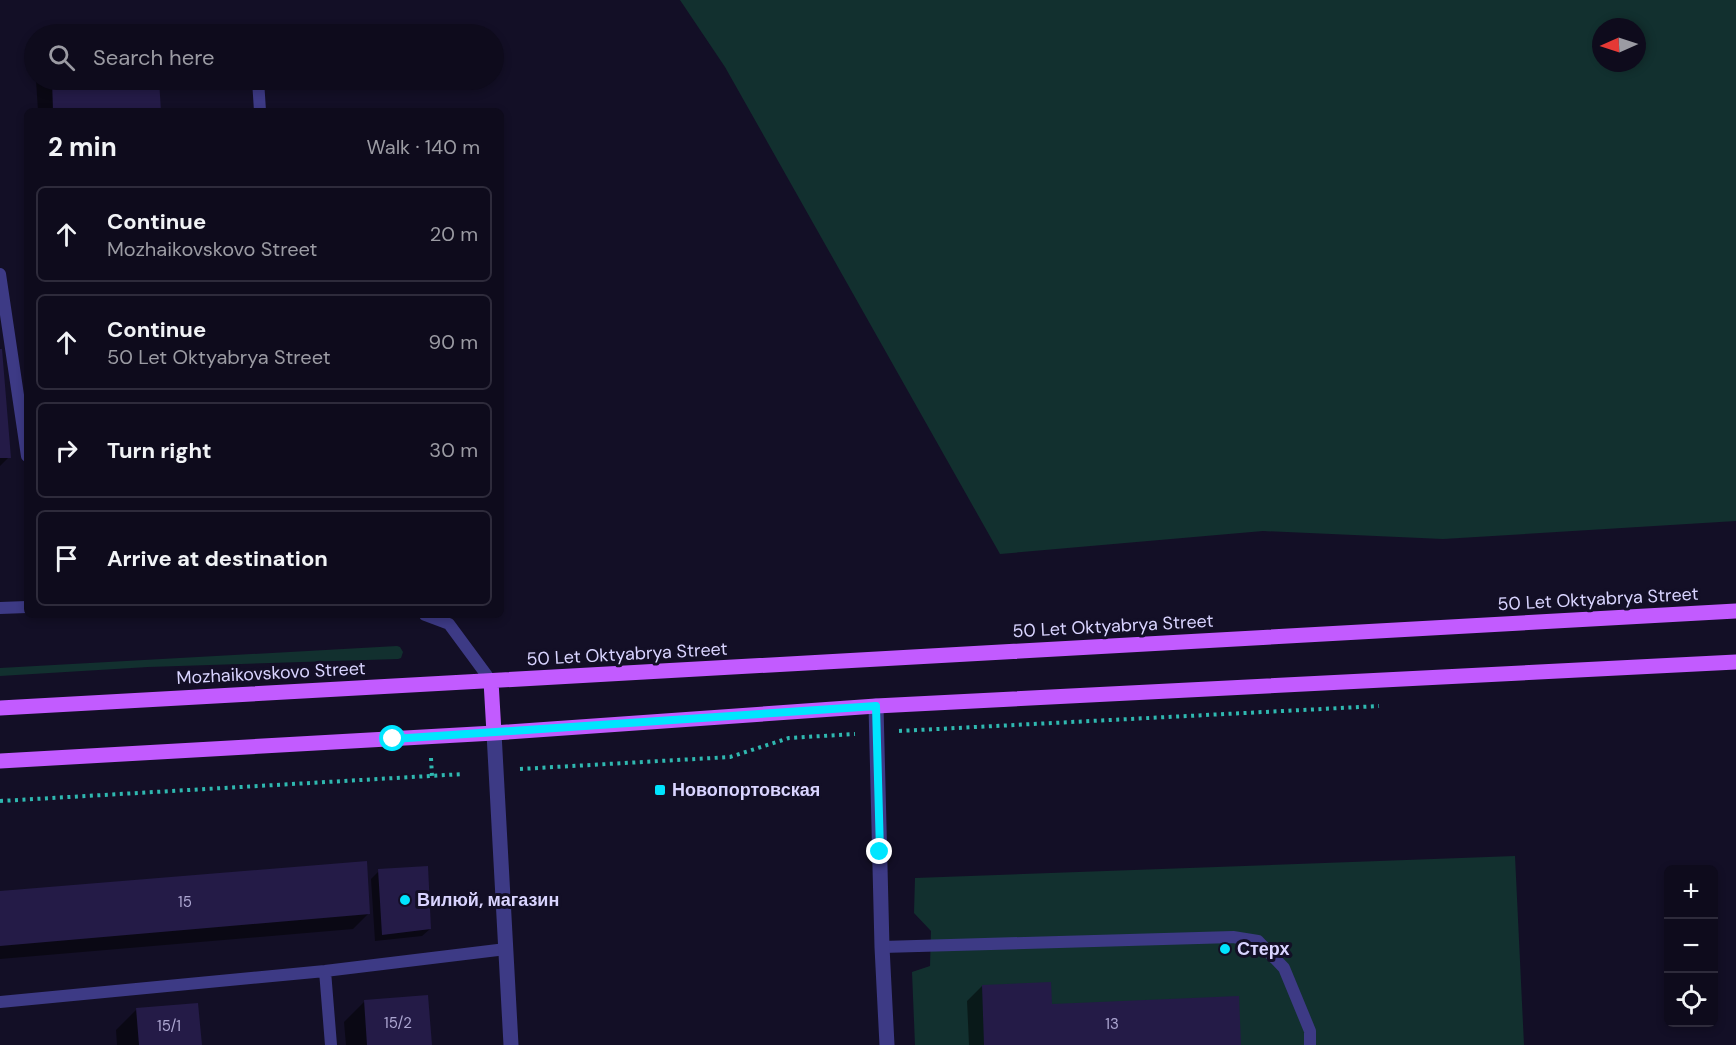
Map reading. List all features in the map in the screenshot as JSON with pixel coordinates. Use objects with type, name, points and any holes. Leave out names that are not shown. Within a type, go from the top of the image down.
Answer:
[{"type":"main road","name":"50 Let Oktyabrya Street","points":[[491,681],[1736,611]]},
{"type":"main road","points":[[0,761],[494,733],[876,706],[1736,662]]},
{"type":"main road","name":"Mozhaikovskovo Street","points":[[0,708],[491,681]]},
{"type":"main road","points":[[491,681],[494,733]]},
{"type":"street","points":[[876,706],[882,947],[887,1045]]},
{"type":"street","points":[[494,733],[511,1045]]},
{"type":"lane","points":[[259,90],[260,108]]},
{"type":"lane","points":[[0,274],[24,436]]},
{"type":"lane","points":[[0,608],[24,607]]},
{"type":"lane","points":[[433,618],[449,624],[491,681]]},
{"type":"lane","points":[[882,947],[1233,937],[1258,941],[1284,968],[1310,1031],[1310,1045]]},
{"type":"lane","points":[[0,1002],[325,971],[506,949]]},
{"type":"lane","points":[[325,971],[331,1045]]},
{"type":"path","points":[[520,769],[730,757],[789,738],[1390,705]]},
{"type":"path","points":[[431,755],[432,776]]},
{"type":"path","points":[[0,801],[464,774]]},
{"type":"green space","points":[[680,0],[1736,0],[1736,521],[1443,539],[1263,531],[1000,554],[725,67]]},
{"type":"green space","points":[[397,646],[403,652],[401,658],[398,659],[148,667],[0,676],[0,668]]},
{"type":"green space","name":"Стерх","points":[[1515,856],[1524,1045],[915,1045],[912,972],[930,966],[931,931],[914,913],[915,878]]},
{"type":"building","points":[[52,90],[160,90],[161,108],[53,108]]},
{"type":"building","points":[[0,349],[2,349],[11,458],[0,458]]},
{"type":"building","points":[[367,861],[370,914],[0,946],[0,891]]},
{"type":"building","points":[[428,866],[431,929],[382,935],[378,869]]},
{"type":"building","points":[[1051,982],[1052,1004],[1239,996],[1241,1045],[984,1045],[982,985]]},
{"type":"building","points":[[428,995],[432,1045],[367,1045],[364,1000]]},
{"type":"building","points":[[198,1003],[202,1045],[139,1045],[136,1008]]},
{"type":"place","name":"Новопортовская","points":[[660,790]]},
{"type":"place","name":"Вилюй, магазин","points":[[405,900]]},
{"type":"place","name":"Стерх","points":[[1225,949]]},
{"type":"route","points":[[393,739],[876,706],[880,852]]}]
